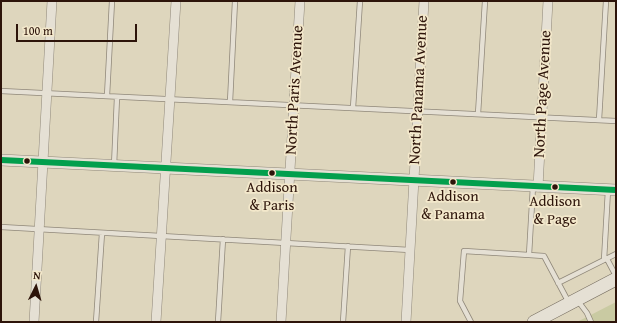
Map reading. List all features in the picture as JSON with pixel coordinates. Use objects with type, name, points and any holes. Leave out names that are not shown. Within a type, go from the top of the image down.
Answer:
[{"type":"main road","points":[[534,322],[616,280]]},
{"type":"street","points":[[34,322],[52,1]]},
{"type":"street","points":[[156,322],[176,1]]},
{"type":"street","name":"North Paris Avenue","points":[[281,322],[300,1]]},
{"type":"street","name":"North Panama Avenue","points":[[406,322],[424,1]]},
{"type":"street","name":"North Page Avenue","points":[[535,186],[542,118],[548,1]]},
{"type":"street","points":[[1,160],[612,190]]},
{"type":"lane","points":[[107,96],[112,1]]},
{"type":"lane","points":[[230,102],[235,1]]},
{"type":"lane","points":[[353,108],[360,1]]},
{"type":"lane","points":[[478,114],[485,1]]},
{"type":"lane","points":[[599,120],[606,1]]},
{"type":"lane","points":[[1,91],[616,121]]},
{"type":"lane","points":[[114,166],[117,97]]},
{"type":"lane","points":[[529,255],[535,186]]},
{"type":"lane","points":[[612,190],[605,259],[616,276]]},
{"type":"lane","points":[[1,227],[410,250]]},
{"type":"lane","points":[[96,322],[102,232]]},
{"type":"lane","points":[[218,322],[223,239]]},
{"type":"lane","points":[[343,322],[348,246]]},
{"type":"lane","points":[[471,322],[460,301],[464,251],[544,256],[558,283],[573,302],[587,313],[591,322]]},
{"type":"lane","points":[[558,283],[616,254]]},
{"type":"green space","points":[[616,302],[616,322],[577,322]]},
{"type":"transit line","points":[[1,160],[616,190]]},
{"type":"place","name":"Addison & Paris","points":[[272,173]]},
{"type":"place","name":"Addison & Panama","points":[[453,182]]},
{"type":"place","name":"Addison & Page","points":[[555,187]]}]
